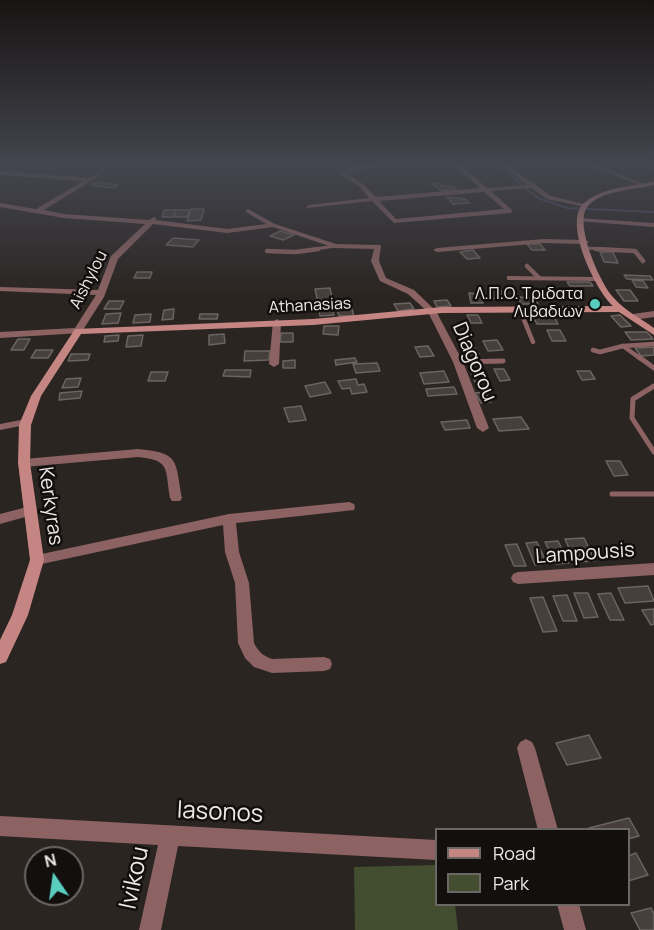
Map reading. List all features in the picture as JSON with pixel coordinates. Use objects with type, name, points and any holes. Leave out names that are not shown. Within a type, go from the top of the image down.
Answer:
[{"type":"street","points":[[28,209],[64,216],[153,220],[233,232],[273,225]]},
{"type":"street","points":[[383,209],[394,221],[510,211],[508,209]]},
{"type":"street","points":[[583,209],[579,220],[598,279],[605,292],[621,309],[654,332]]},
{"type":"street","points":[[248,211],[273,225],[335,246],[378,247],[375,261],[383,279],[411,292],[432,311]]},
{"type":"street","name":"Aishylou","points":[[78,331],[101,293],[114,258],[153,220]]},
{"type":"street","points":[[579,220],[654,225]]},
{"type":"street","points":[[437,250],[544,241],[586,245]]},
{"type":"street","points":[[510,278],[598,279]]},
{"type":"street","points":[[0,290],[101,293]]},
{"type":"street","name":"Athanasias","points":[[0,335],[346,320],[432,311],[621,309]]},
{"type":"street","name":"Diagorou","points":[[432,311],[458,362],[483,428]]},
{"type":"street","points":[[633,317],[654,314]]},
{"type":"street","points":[[274,364],[277,322]]},
{"type":"street","name":"Kerkyras","points":[[0,657],[23,605],[38,560],[24,463],[23,436],[26,422],[36,396],[78,331]]},
{"type":"street","points":[[0,427],[26,422]]},
{"type":"street","points":[[24,463],[138,453],[160,455],[170,464],[176,498]]},
{"type":"street","points":[[38,560],[230,519],[349,507]]},
{"type":"street","points":[[0,519],[31,511]]},
{"type":"street","points":[[230,519],[232,552],[242,584],[246,643],[251,653],[260,662],[272,666],[324,664]]},
{"type":"street","name":"Lampousis","points":[[518,578],[654,569]]},
{"type":"street","points":[[526,748],[547,828]]},
{"type":"street","name":"Iasonos","points":[[0,826],[435,850]]},
{"type":"street","name":"Ivikou","points":[[150,930],[170,836]]},
{"type":"street","points":[[569,906],[575,930]]},
{"type":"lane","points":[[586,245],[634,251],[643,261]]},
{"type":"lane","points":[[267,251],[296,252],[335,246]]},
{"type":"lane","points":[[527,266],[540,278]]},
{"type":"lane","points":[[520,310],[533,342]]},
{"type":"lane","points":[[593,350],[600,352],[623,346],[654,344]]},
{"type":"lane","points":[[623,346],[654,368]]},
{"type":"lane","points":[[458,362],[503,361]]},
{"type":"lane","points":[[654,386],[633,399],[632,418],[654,452]]},
{"type":"lane","points":[[612,494],[654,494]]},
{"type":"green space","points":[[435,865],[435,906],[455,906],[458,930],[355,930],[354,867]]},
{"type":"building","points":[[191,209],[204,209],[201,220],[187,221]]},
{"type":"building","points":[[164,210],[176,210],[174,217],[162,217]]},
{"type":"building","points":[[176,210],[190,210],[187,217],[174,217]]},
{"type":"building","points":[[280,231],[294,235],[283,240],[270,236]]},
{"type":"building","points":[[173,238],[199,240],[193,247],[166,245]]},
{"type":"building","points":[[527,244],[540,244],[545,250],[532,250]]},
{"type":"building","points":[[473,250],[480,258],[467,259],[460,252]]},
{"type":"building","points":[[600,252],[613,252],[618,263],[604,262]]},
{"type":"building","points":[[137,272],[152,272],[150,278],[134,278]]},
{"type":"building","points":[[624,275],[650,276],[653,280],[627,279]]},
{"type":"building","points":[[632,280],[643,281],[648,288],[636,287]]},
{"type":"building","points":[[567,282],[590,282],[593,286],[570,286]]},
{"type":"building","points":[[330,288],[333,303],[318,303],[315,289]]},
{"type":"building","points":[[490,290],[502,291],[501,299],[489,298]]},
{"type":"building","points":[[616,290],[630,290],[638,301],[624,301]]},
{"type":"building","points":[[469,293],[480,294],[483,303],[471,303]]},
{"type":"building","points":[[518,297],[535,298],[538,304],[521,304]]},
{"type":"building","points":[[447,300],[451,306],[437,307],[434,301]]},
{"type":"building","points":[[109,301],[124,301],[120,309],[104,309]]},
{"type":"building","points":[[410,303],[414,309],[398,311],[394,304]]},
{"type":"building","points":[[351,306],[354,316],[339,316],[336,307]]},
{"type":"building","points":[[174,309],[173,319],[162,320],[164,310]]},
{"type":"building","points":[[332,309],[334,315],[320,316],[319,310]]},
{"type":"building","points":[[121,313],[118,323],[102,324],[106,314]]},
{"type":"building","points":[[151,314],[150,322],[133,323],[135,315]]},
{"type":"building","points":[[200,314],[218,314],[217,319],[199,319]]},
{"type":"building","points":[[467,315],[478,315],[482,323],[471,323]]},
{"type":"building","points":[[532,315],[553,315],[558,324],[537,324]]},
{"type":"building","points":[[620,315],[631,326],[621,327],[611,316]]},
{"type":"building","points":[[324,326],[339,326],[338,335],[323,334]]},
{"type":"building","points":[[547,330],[560,330],[566,341],[552,341]]},
{"type":"building","points":[[625,332],[647,332],[653,339],[631,340]]},
{"type":"building","points":[[281,333],[293,333],[293,342],[280,342]]},
{"type":"building","points":[[224,334],[225,343],[209,345],[209,335]]},
{"type":"building","points":[[119,335],[118,341],[104,342],[105,336]]},
{"type":"building","points":[[143,335],[141,346],[126,347],[128,336]]},
{"type":"building","points":[[18,339],[30,339],[24,350],[11,350]]},
{"type":"building","points":[[497,340],[503,350],[488,351],[483,341]]},
{"type":"building","points":[[428,346],[434,356],[420,357],[415,347]]},
{"type":"building","points":[[473,346],[479,354],[466,355],[460,347]]},
{"type":"building","points":[[654,347],[654,355],[641,356],[635,348]]},
{"type":"building","points":[[36,350],[53,350],[48,358],[31,358]]},
{"type":"building","points":[[245,351],[270,351],[269,360],[244,361]]},
{"type":"building","points":[[71,354],[90,354],[88,360],[68,361]]},
{"type":"building","points":[[355,358],[357,362],[336,365],[335,360]]},
{"type":"building","points":[[295,360],[295,368],[283,368],[283,361]]},
{"type":"building","points":[[377,363],[380,371],[356,373],[353,364]]},
{"type":"building","points":[[494,369],[504,369],[510,380],[500,381]]},
{"type":"building","points":[[225,370],[251,370],[250,377],[223,376]]},
{"type":"building","points":[[444,371],[449,382],[424,384],[420,373]]},
{"type":"building","points":[[482,371],[487,382],[475,382],[471,372]]},
{"type":"building","points":[[577,371],[590,371],[595,379],[582,380]]},
{"type":"building","points":[[151,372],[168,372],[165,381],[148,381]]},
{"type":"building","points":[[81,378],[78,387],[62,388],[66,379]]},
{"type":"building","points":[[356,379],[358,385],[364,384],[367,392],[352,394],[350,388],[342,389],[338,381]]},
{"type":"building","points":[[325,382],[331,393],[310,397],[305,386]]},
{"type":"building","points":[[454,387],[457,394],[428,396],[426,389]]},
{"type":"building","points":[[82,391],[80,398],[59,400],[60,393]]},
{"type":"building","points":[[485,392],[491,402],[481,403],[475,393]]},
{"type":"building","points":[[301,406],[306,420],[289,422],[284,408]]},
{"type":"building","points":[[521,417],[529,429],[499,431],[493,419]]},
{"type":"building","points":[[467,420],[470,428],[445,430],[441,422]]},
{"type":"building","points":[[606,461],[620,461],[628,475],[614,476]]},
{"type":"building","points":[[584,538],[595,561],[575,562],[565,539]]},
{"type":"building","points":[[558,541],[569,563],[556,564],[545,542]]},
{"type":"building","points":[[537,542],[547,564],[535,565],[526,543]]},
{"type":"building","points":[[517,544],[526,566],[514,566],[505,545]]},
{"type":"building","points":[[648,586],[654,601],[625,603],[618,588]]},
{"type":"building","points":[[574,593],[588,593],[598,617],[584,618]]},
{"type":"building","points":[[611,593],[624,620],[610,620],[598,594]]},
{"type":"building","points":[[567,595],[577,621],[563,621],[553,596]]},
{"type":"building","points":[[543,597],[557,631],[543,632],[530,598]]},
{"type":"building","points":[[654,609],[654,624],[651,625],[642,610]]},
{"type":"building","points":[[589,735],[601,758],[567,765],[556,743]]},
{"type":"building","points":[[629,818],[639,836],[630,838],[630,828],[589,828]]},
{"type":"building","points":[[636,853],[648,875],[630,880],[630,855]]},
{"type":"building","points":[[651,908],[654,914],[654,930],[640,930],[631,913]]},
{"type":"waterway","points":[[597,209],[654,212]]},
{"type":"place","name":"Λ.Π.Ο. Τριδατα Λιβαδιων","points":[[595,304]]}]
